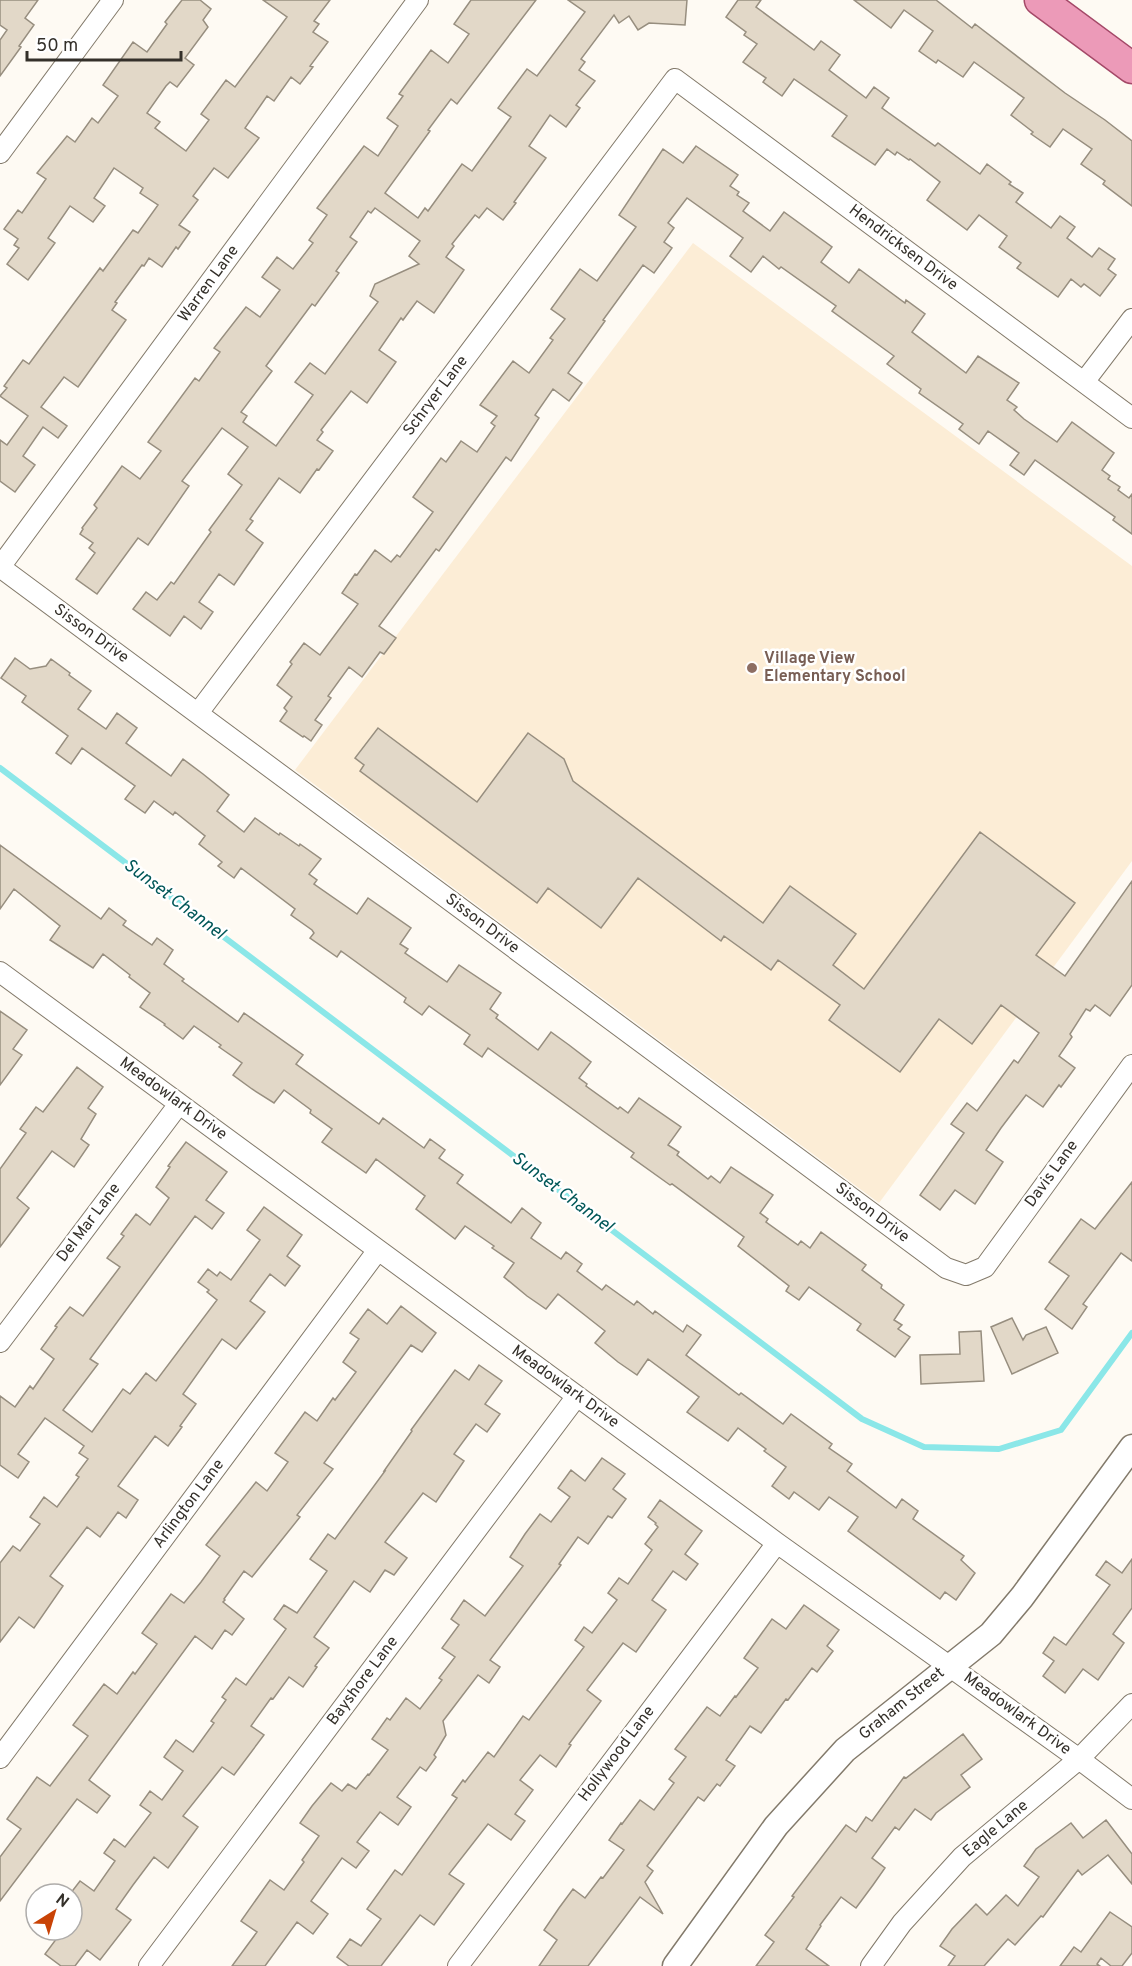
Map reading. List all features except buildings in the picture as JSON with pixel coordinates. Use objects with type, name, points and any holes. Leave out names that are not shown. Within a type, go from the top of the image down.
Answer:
[{"type":"main road","points":[[1040,0],[1132,68]]},
{"type":"street","points":[[0,153],[113,0]]},
{"type":"street","name":"Warren Lane","points":[[0,567],[418,0]]},
{"type":"street","name":"Hendricksen Drive","points":[[675,79],[1132,418]]},
{"type":"street","name":"Schryer Lane","points":[[198,713],[675,79]]},
{"type":"street","points":[[1084,382],[1132,319]]},
{"type":"street","name":"Sisson Drive","points":[[0,567],[946,1268],[966,1275]]},
{"type":"street","name":"Meadowlark Drive","points":[[0,972],[777,1543],[1132,1799]]},
{"type":"street","name":"Davis Lane","points":[[966,1275],[985,1267],[1132,1065]]},
{"type":"street","name":"Del Mar Lane","points":[[0,1342],[179,1104]]},
{"type":"street","name":"Arlington Lane","points":[[0,1758],[378,1250]]},
{"type":"street","name":"Bayshore Lane","points":[[149,1966],[577,1396]]},
{"type":"street","name":"Graham Street","points":[[675,1966],[776,1826],[845,1750],[991,1634],[1132,1447]]},
{"type":"street","name":"Hollywood Lane","points":[[458,1966],[777,1543]]},
{"type":"street","name":"Eagle Lane","points":[[871,1966],[902,1923],[962,1857],[1079,1759],[1132,1704]]},
{"type":"shaded area","name":"Village View Elementary School","points":[[693,243],[1132,566],[1132,861],[879,1203],[295,770]]},
{"type":"waterway","name":"Sunset Channel","points":[[0,768],[862,1419],[924,1447],[999,1449],[1061,1430],[1132,1333]]},
{"type":"place","name":"Village View Elementary School","points":[[752,668]]}]
